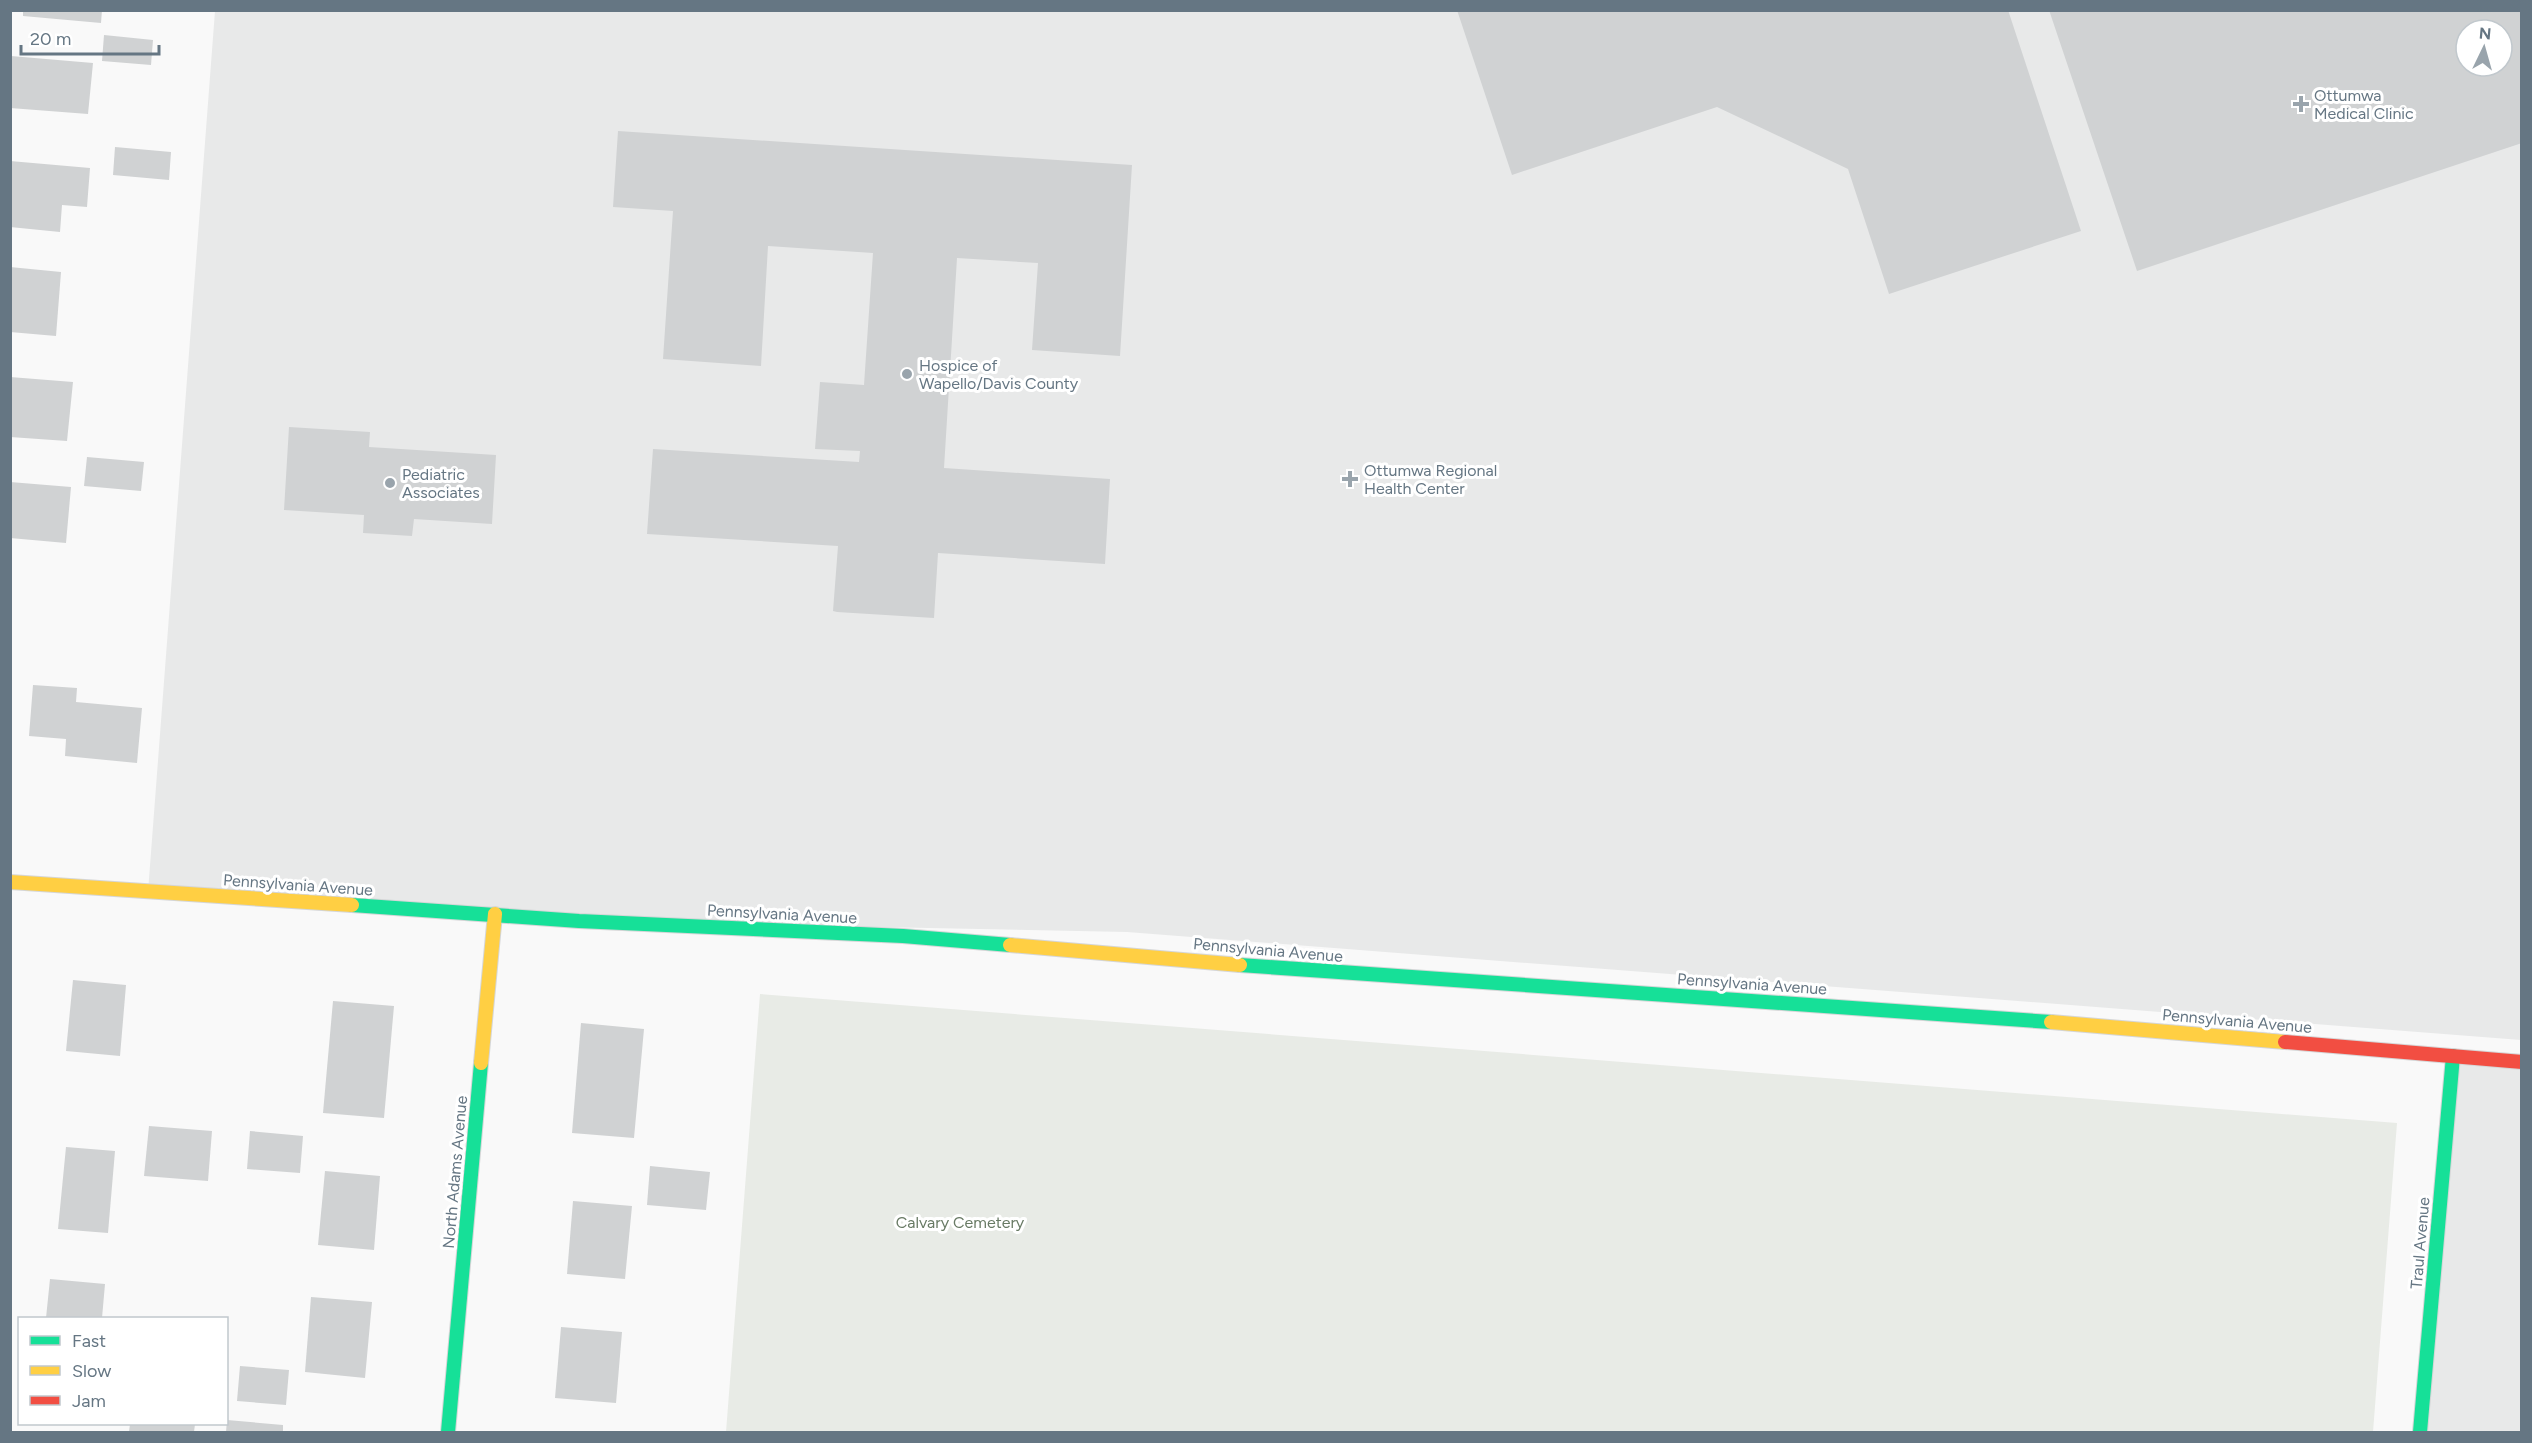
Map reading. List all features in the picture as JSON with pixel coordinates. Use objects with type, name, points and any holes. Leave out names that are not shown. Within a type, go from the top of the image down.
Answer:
[{"type":"main road","name":"Pennsylvania Avenue","points":[[10,882],[579,921],[903,936],[1288,969],[1974,1015],[2522,1062]]},
{"type":"main road","name":"North Adams Avenue","points":[[448,1432],[495,914]]},
{"type":"main road","name":"Traul Avenue","points":[[2420,1432],[2453,1056]]},
{"type":"shaded area","name":"Ottumwa Regional Health Center","points":[[215,11],[2521,11],[2521,1040],[1127,932],[579,921],[148,892]]},
{"type":"shaded area","points":[[2453,1056],[2521,1062],[2521,1432],[2420,1432]]},
{"type":"green space","name":"Calvary Cemetery","points":[[760,994],[2397,1123],[2373,1432],[726,1432]]},
{"type":"building","points":[[23,10],[102,10],[101,23],[23,16]]},
{"type":"building","points":[[1457,10],[2008,10],[2081,231],[1889,294],[1848,169],[1717,107],[1512,175]]},
{"type":"building","name":"Ottumwa Medical Clinic","points":[[2049,10],[2522,10],[2522,143],[2137,271]]},
{"type":"building","points":[[104,35],[153,40],[151,65],[102,61]]},
{"type":"building","points":[[11,56],[93,63],[88,114],[10,108]]},
{"type":"building","name":"Hospice of Wapello/Davis County","points":[[618,131],[1132,165],[1120,356],[1032,350],[1038,263],[957,258],[944,468],[1110,479],[1105,564],[938,553],[934,618],[837,612],[833,611],[838,546],[647,534],[653,449],[859,462],[860,451],[815,449],[820,382],[864,385],[873,253],[768,246],[761,366],[663,359],[673,211],[613,207]]},
{"type":"building","points":[[115,147],[171,152],[169,180],[113,175]]},
{"type":"building","points":[[10,161],[90,168],[87,207],[62,205],[60,232],[10,227]]},
{"type":"building","points":[[10,267],[61,272],[56,336],[10,332]]},
{"type":"building","points":[[10,377],[73,382],[67,441],[10,437]]},
{"type":"building","name":"Pediatric Associates","points":[[289,427],[370,432],[369,447],[496,455],[492,524],[414,519],[412,536],[363,533],[364,515],[284,510]]},
{"type":"building","points":[[87,457],[144,462],[141,491],[84,486]]},
{"type":"building","points":[[10,482],[71,487],[66,543],[10,538]]},
{"type":"building","points":[[33,685],[77,688],[76,702],[142,708],[137,763],[65,756],[66,739],[29,736]]},
{"type":"building","points":[[73,980],[126,985],[120,1056],[66,1051]]},
{"type":"building","points":[[333,1001],[394,1006],[384,1118],[323,1113]]},
{"type":"building","points":[[581,1023],[644,1029],[634,1138],[572,1133]]},
{"type":"building","points":[[149,1126],[212,1131],[208,1181],[144,1176]]},
{"type":"building","points":[[250,1131],[303,1136],[300,1173],[247,1169]]},
{"type":"building","points":[[66,1147],[115,1151],[108,1233],[58,1229]]},
{"type":"building","points":[[650,1166],[710,1172],[706,1210],[647,1205]]},
{"type":"building","points":[[325,1171],[380,1176],[374,1250],[318,1245]]},
{"type":"building","points":[[573,1201],[632,1206],[625,1279],[567,1274]]},
{"type":"building","points":[[50,1279],[105,1284],[102,1317],[46,1317]]},
{"type":"building","points":[[311,1297],[372,1302],[365,1378],[305,1372]]},
{"type":"building","points":[[561,1327],[622,1332],[616,1403],[555,1398]]},
{"type":"building","points":[[240,1366],[289,1370],[286,1405],[237,1401]]},
{"type":"building","points":[[228,1420],[283,1425],[283,1432],[226,1432]]},
{"type":"building","points":[[130,1425],[195,1425],[194,1432],[129,1432]]},
{"type":"traffic: fast","points":[[352,905],[579,921],[903,936],[1010,945]]},
{"type":"traffic: fast","points":[[1240,965],[2051,1022]]},
{"type":"traffic: fast","points":[[2420,1432],[2453,1056]]},
{"type":"traffic: fast","points":[[448,1432],[481,1063]]},
{"type":"traffic: slow","points":[[10,882],[352,905]]},
{"type":"traffic: slow","points":[[481,1063],[495,914]]},
{"type":"traffic: slow","points":[[1010,945],[1240,965]]},
{"type":"traffic: slow","points":[[2051,1022],[2285,1042]]},
{"type":"traffic: jam","points":[[2285,1042],[2522,1062]]},
{"type":"place","name":"Ottumwa Medical Clinic","points":[[2301,104]]},
{"type":"place","name":"Hospice of Wapello/Davis County","points":[[907,374]]},
{"type":"place","name":"Ottumwa Regional Health Center","points":[[1350,479]]},
{"type":"place","name":"Pediatric Associates","points":[[390,483]]}]
